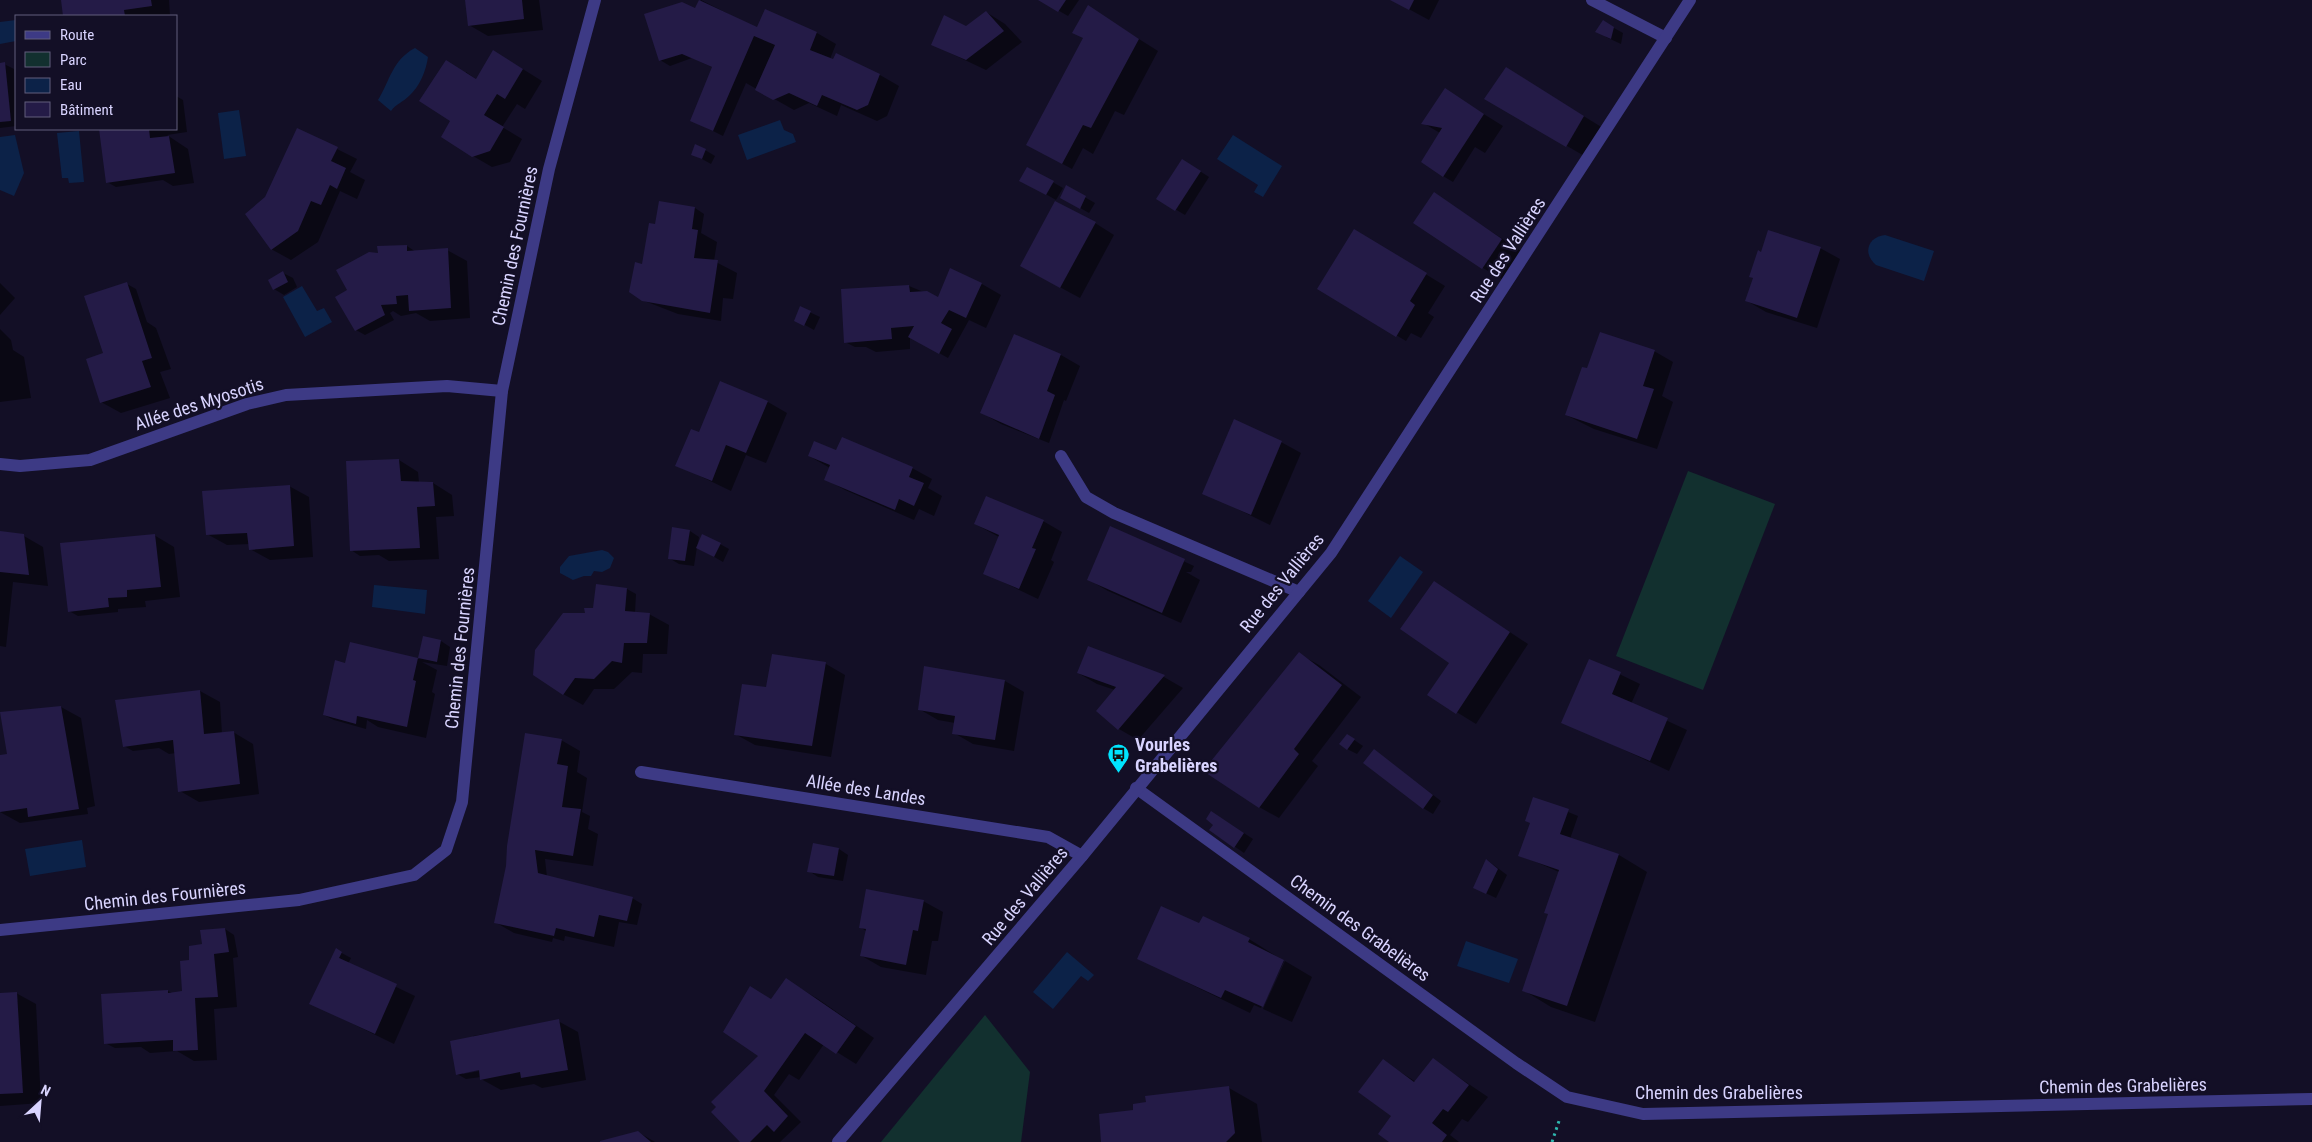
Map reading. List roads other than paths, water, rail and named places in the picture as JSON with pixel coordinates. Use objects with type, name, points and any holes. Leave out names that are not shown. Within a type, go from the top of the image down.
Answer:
[{"type":"street","name":"Chemin des Fournières","points":[[0,930],[299,900],[414,875],[446,850],[462,802],[502,391],[549,169],[595,0]]},
{"type":"street","points":[[1592,0],[1666,38]]},
{"type":"street","name":"Rue des Vallières","points":[[838,1142],[1082,856],[1331,553],[1690,0]]},
{"type":"street","name":"Allée des Myosotis","points":[[0,464],[20,466],[90,460],[247,404],[286,395],[447,386],[502,391]]},
{"type":"street","points":[[1061,456],[1086,497],[1114,513],[1299,592]]},
{"type":"street","name":"Allée des Landes","points":[[640,772],[1048,838],[1082,856]]},
{"type":"street","name":"Chemin des Grabelières","points":[[1136,788],[1516,1063],[1567,1097],[1643,1114],[2312,1099]]},
{"type":"water","points":[[15,20],[15,41],[0,44],[0,22]]},
{"type":"water","points":[[415,48],[428,57],[426,68],[413,92],[391,111],[378,100],[396,65],[407,53]]},
{"type":"water","points":[[239,110],[246,156],[224,159],[218,113]]},
{"type":"water","points":[[780,120],[784,130],[793,134],[796,142],[747,160],[738,135]]},
{"type":"water","points":[[79,131],[84,182],[69,183],[68,178],[62,178],[57,133]]},
{"type":"water","points":[[15,135],[24,173],[14,196],[0,190],[0,137]]},
{"type":"water","points":[[1233,135],[1282,166],[1263,197],[1254,192],[1258,185],[1217,159]]},
{"type":"water","points":[[1885,235],[1934,251],[1924,281],[1876,265],[1869,256],[1869,246],[1874,239]]},
{"type":"water","points":[[302,286],[317,311],[324,308],[332,322],[305,337],[283,297]]},
{"type":"water","points":[[602,550],[608,552],[614,558],[610,568],[602,572],[594,571],[591,576],[584,576],[573,580],[560,573],[560,567],[569,556]]},
{"type":"water","points":[[1400,556],[1423,572],[1391,618],[1368,601]]},
{"type":"water","points":[[374,585],[427,590],[425,614],[372,607]]},
{"type":"water","points":[[82,840],[86,867],[30,876],[25,849]]},
{"type":"water","points":[[1466,941],[1518,959],[1509,983],[1457,966]]},
{"type":"water","points":[[1067,952],[1094,975],[1088,981],[1081,976],[1053,1009],[1033,992]]},
{"type":"place","name":"Vourles Grabelières","points":[[1119,774]]}]
